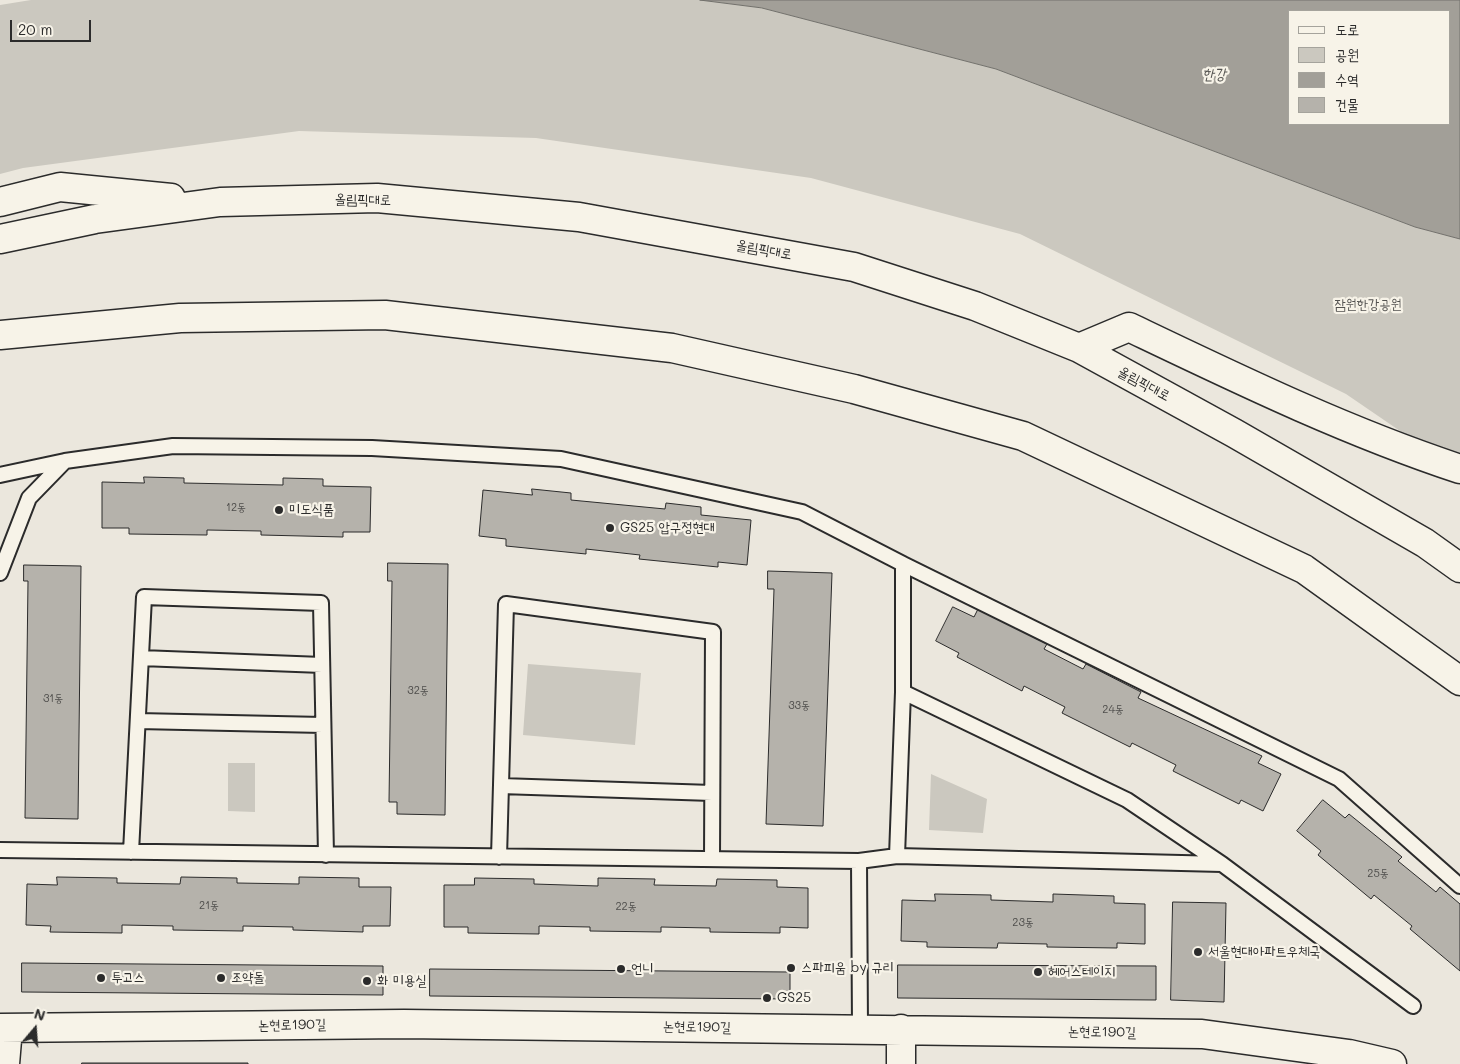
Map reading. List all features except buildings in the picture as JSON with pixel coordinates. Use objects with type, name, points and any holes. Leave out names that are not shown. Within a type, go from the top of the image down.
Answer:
[{"type":"main road","points":[[0,202],[60,187],[220,202]]},
{"type":"main road","name":"올림픽대로","points":[[0,239],[95,219],[220,202],[377,198],[579,217],[854,267],[976,306],[1079,348],[1234,432],[1425,543],[1460,568]]},
{"type":"main road","points":[[0,335],[180,318],[385,316],[672,348],[854,389],[1023,436],[1304,569],[1460,681]]},
{"type":"main road","points":[[1079,348],[1129,327],[1296,407],[1409,452],[1460,469]]},
{"type":"main road","name":"논현로190길","points":[[4,1028],[404,1024],[860,1028],[1202,1034],[1349,1054],[1392,1064]]},
{"type":"main road","points":[[4,1028],[6,1064]]},
{"type":"main road","points":[[901,1029],[901,1064]]},
{"type":"lane","points":[[0,475],[65,461],[173,446],[372,448],[561,459],[802,512],[903,564],[1339,779],[1460,886]]},
{"type":"lane","points":[[0,572],[29,498],[65,461]]},
{"type":"lane","points":[[897,856],[903,692],[903,564]]},
{"type":"lane","points":[[131,852],[144,597],[321,603],[326,855]]},
{"type":"lane","points":[[498,857],[506,604],[713,632],[712,860]]},
{"type":"lane","points":[[141,658],[322,665]]},
{"type":"lane","points":[[903,692],[1127,800],[1222,864],[1413,1006]]},
{"type":"lane","points":[[138,721],[323,725]]},
{"type":"lane","points":[[501,786],[712,793]]},
{"type":"lane","points":[[0,850],[859,861],[897,856],[1222,864]]},
{"type":"lane","points":[[859,861],[860,1028]]},
{"type":"green space","name":"잠원한강공원","points":[[31,0],[700,0],[762,8],[996,69],[1415,227],[1460,239],[1460,472],[1346,394],[1020,234],[811,178],[536,138],[299,131],[23,168],[0,174],[0,5]]},
{"type":"green space","points":[[528,664],[641,673],[635,745],[523,735]]},
{"type":"green space","points":[[228,763],[255,763],[255,812],[228,811]]},
{"type":"green space","points":[[931,774],[987,799],[983,833],[929,830]]},
{"type":"water","name":"한강","points":[[700,0],[1460,0],[1460,239],[1415,227],[996,69],[762,8]]},
{"type":"place","name":"미도식품","points":[[279,510]]},
{"type":"place","name":"GS25 압구정현대","points":[[610,528]]},
{"type":"place","name":"서울현대아파트우체국","points":[[1198,952]]},
{"type":"place","name":"스파피움 by 규리","points":[[791,968]]},
{"type":"place","name":"언니","points":[[621,969]]},
{"type":"place","name":"헤어스테이지","points":[[1038,972]]},
{"type":"place","name":"투고스","points":[[101,978]]},
{"type":"place","name":"조약돌","points":[[221,978]]},
{"type":"place","name":"화 미용실","points":[[367,981]]},
{"type":"place","name":"GS25","points":[[767,998]]}]
